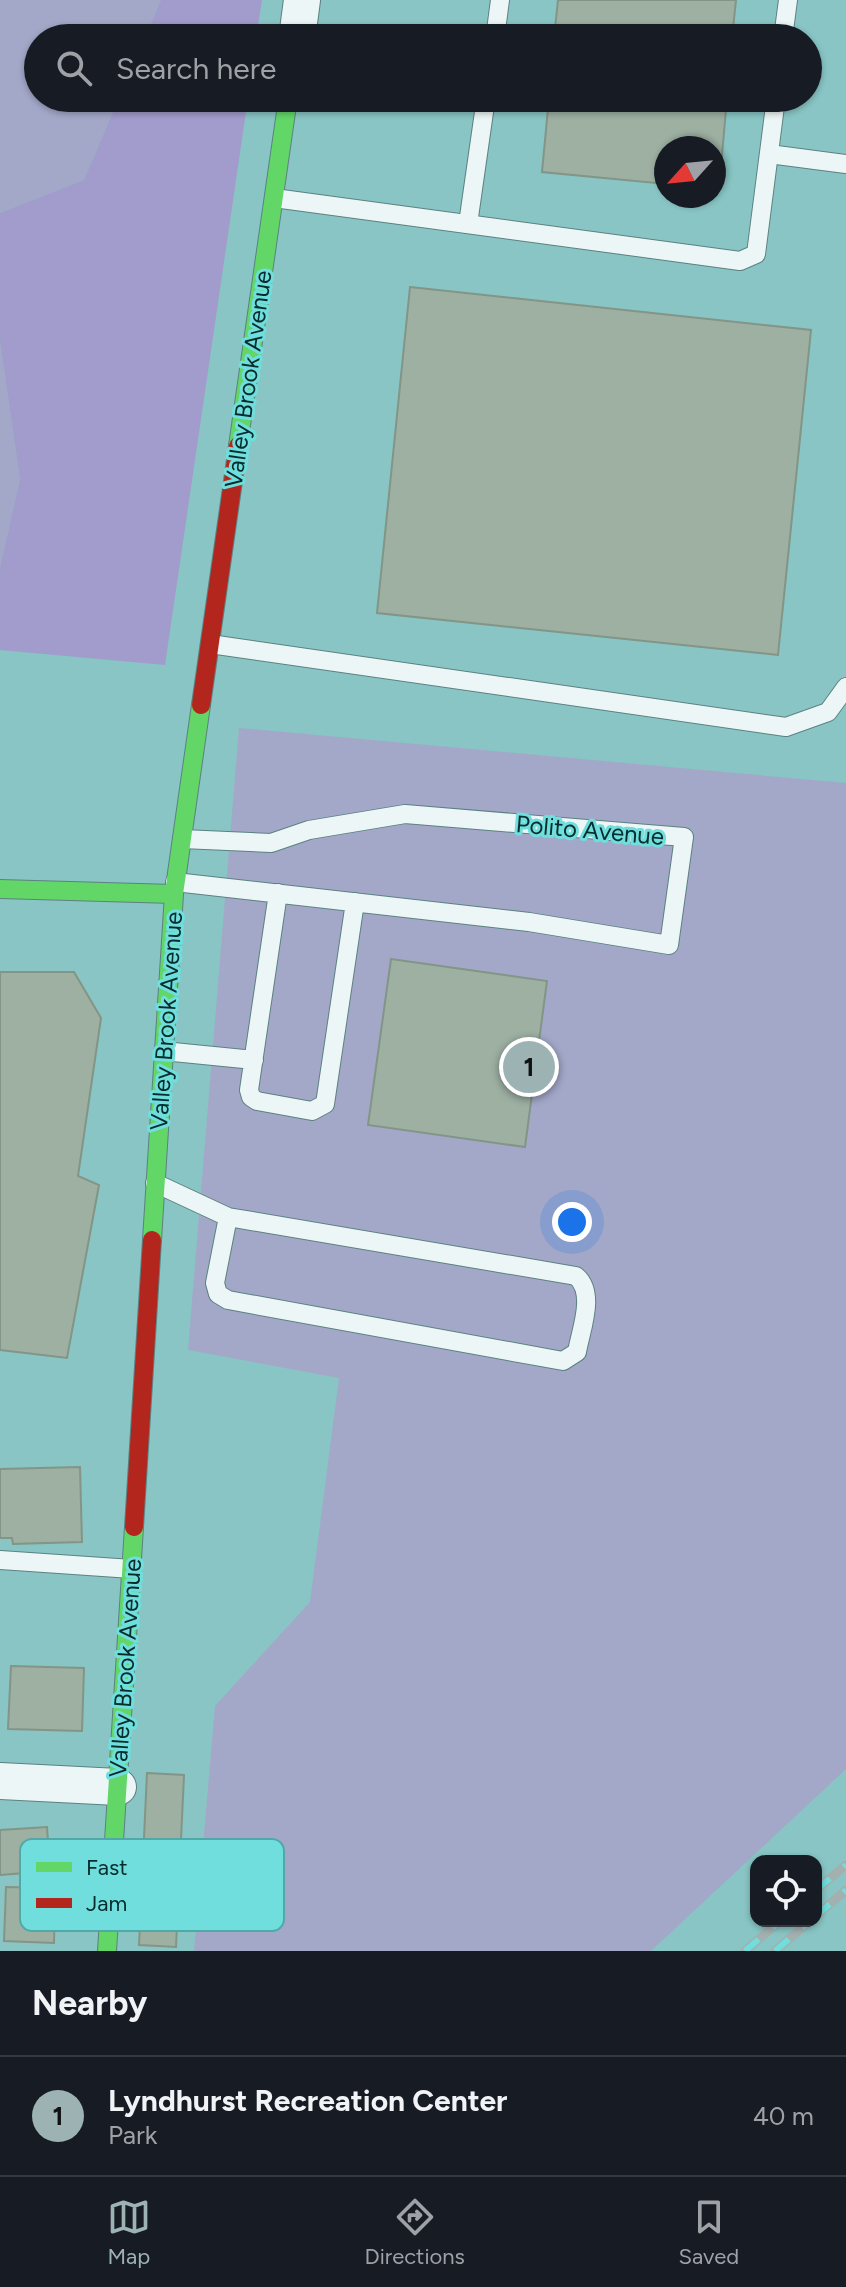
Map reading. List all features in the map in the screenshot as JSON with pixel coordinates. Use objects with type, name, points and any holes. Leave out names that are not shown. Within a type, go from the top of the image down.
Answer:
[{"type":"street","points":[[299,24],[302,0]]},
{"type":"street","name":"Valley Brook Avenue","points":[[115,1839],[174,888],[286,112]]},
{"type":"street","name":"Polito Avenue","points":[[0,889],[174,888]]},
{"type":"street","points":[[0,1781],[118,1787]]},
{"type":"street","name":"Valley Brook Avenue","points":[[107,1951],[108,1931]]},
{"type":"lane","points":[[497,24],[500,0]]},
{"type":"lane","points":[[785,24],[788,0]]},
{"type":"lane","points":[[468,224],[484,112]]},
{"type":"lane","points":[[274,198],[740,261],[756,254],[774,112]]},
{"type":"lane","points":[[769,154],[846,164]]},
{"type":"lane","points":[[210,644],[786,727],[828,712],[846,687]]},
{"type":"lane","name":"Polito Avenue","points":[[174,888],[278,893],[529,922],[669,945],[684,837],[405,814],[309,830],[271,843],[182,839]]},
{"type":"lane","points":[[278,893],[251,1097],[312,1111],[325,1104],[355,902]]},
{"type":"lane","points":[[163,1051],[254,1060]]},
{"type":"lane","points":[[155,1183],[228,1217],[576,1276],[585,1283],[587,1294],[577,1352],[563,1361],[228,1300],[218,1294],[215,1283],[228,1217]]},
{"type":"lane","points":[[0,1560],[132,1569]]},
{"type":"shaded area","points":[[0,0],[161,0],[151,24],[24,24],[24,112],[113,112],[84,180],[0,213]]},
{"type":"shaded area","points":[[161,0],[262,0],[258,24],[151,24]]},
{"type":"shaded area","points":[[113,112],[246,112],[165,665],[0,650],[0,568],[20,479],[0,341],[0,213],[84,180]]},
{"type":"shaded area","points":[[0,341],[20,479],[0,568]]},
{"type":"shaded area","points":[[239,728],[846,783],[846,1769],[754,1855],[750,1855],[750,1859],[651,1951],[194,1951],[196,1931],[284,1931],[284,1839],[204,1839],[215,1706],[310,1602],[339,1378],[188,1350]]},
{"type":"building","points":[[558,0],[736,0],[733,24],[555,24]]},
{"type":"building","points":[[548,112],[726,112],[724,136],[654,136],[654,183],[542,172]]},
{"type":"building","points":[[410,287],[811,330],[778,655],[377,613]]},
{"type":"building","points":[[391,959],[547,981],[525,1147],[368,1125]]},
{"type":"building","points":[[0,972],[74,972],[101,1018],[78,1176],[99,1185],[67,1358],[0,1350]]},
{"type":"building","points":[[80,1467],[82,1542],[13,1544],[12,1538],[0,1538],[0,1469]]},
{"type":"building","points":[[11,1666],[84,1668],[82,1731],[8,1729]]},
{"type":"building","points":[[147,1773],[184,1775],[181,1839],[144,1839]]},
{"type":"building","points":[[47,1827],[48,1839],[20,1839],[20,1873],[0,1875],[0,1830]]},
{"type":"building","points":[[6,1887],[20,1887],[20,1931],[54,1931],[54,1943],[4,1941]]},
{"type":"building","points":[[140,1931],[177,1931],[176,1947],[139,1945]]},
{"type":"railway","points":[[822,1885],[846,1865]]},
{"type":"railway","points":[[822,1911],[846,1890]]},
{"type":"railway","points":[[745,1951],[773,1927]]},
{"type":"railway","points":[[775,1951],[803,1927]]},
{"type":"traffic: fast","points":[[238,446],[286,112]]},
{"type":"traffic: fast","points":[[152,1240],[174,894],[201,705]]},
{"type":"traffic: fast","points":[[0,889],[174,894]]},
{"type":"traffic: fast","points":[[114,1839],[134,1527]]},
{"type":"traffic: fast","points":[[107,1951],[108,1931]]},
{"type":"traffic: jam","points":[[201,705],[238,446]]},
{"type":"traffic: jam","points":[[134,1527],[152,1240]]},
{"type":"place","name":"Lyndhurst Recreation Center","points":[[529,1067]]}]
